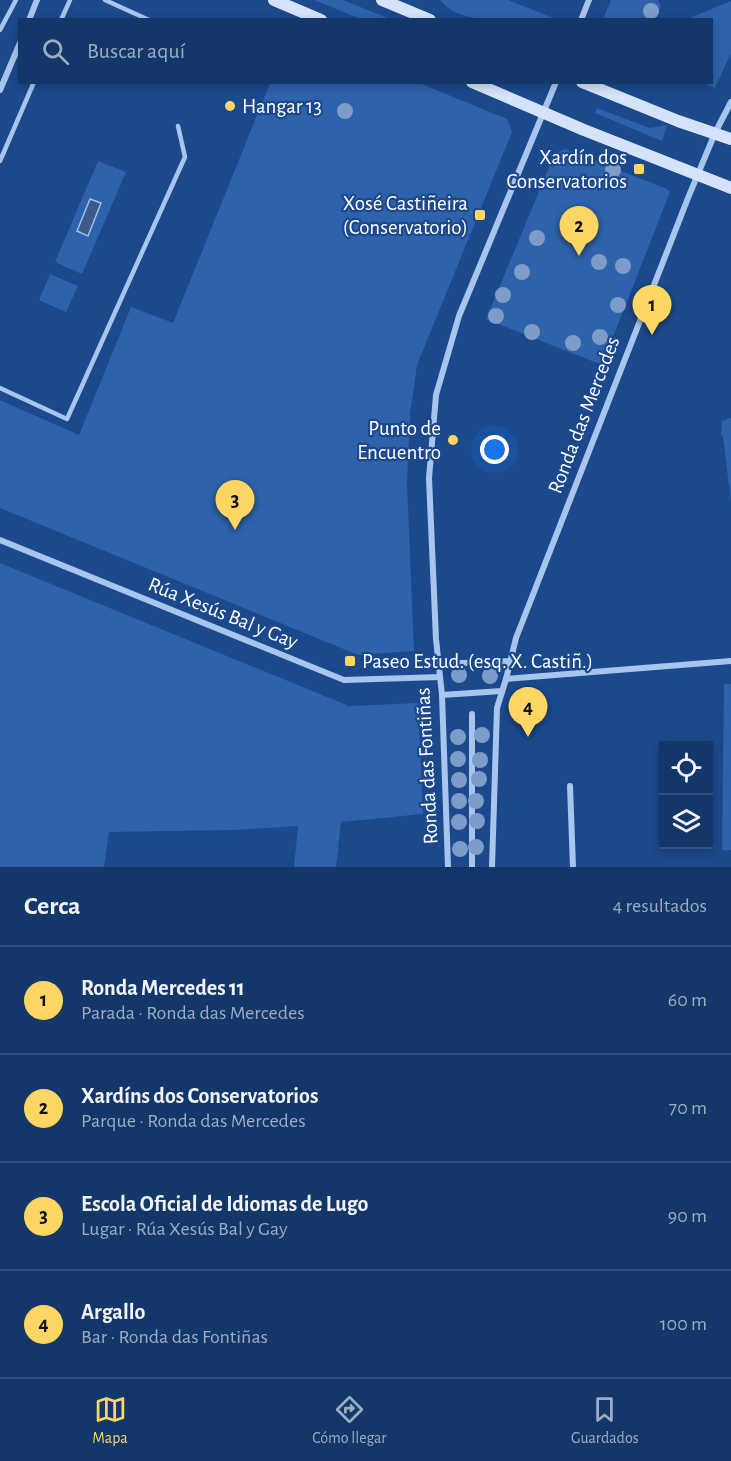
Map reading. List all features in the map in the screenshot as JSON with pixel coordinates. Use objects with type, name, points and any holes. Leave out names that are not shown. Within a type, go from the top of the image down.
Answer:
[{"type":"street","points":[[30,18],[37,0]]},
{"type":"street","points":[[274,0],[316,18]]},
{"type":"street","points":[[382,0],[404,4],[427,18]]},
{"type":"street","points":[[582,18],[589,0]]},
{"type":"street","points":[[0,90],[4,72],[18,47]]},
{"type":"street","points":[[477,84],[731,188]]},
{"type":"street","points":[[439,664],[429,478],[436,395],[459,316],[555,84]]},
{"type":"street","points":[[587,84],[678,121],[731,139]]},
{"type":"street","name":"Ronda das Mercedes","points":[[506,679],[516,638],[616,376],[697,175],[731,102]]},
{"type":"street","name":"Rúa Xesús Bal y Gay","points":[[0,540],[344,680],[440,677]]},
{"type":"street","name":"Ronda das Fontiñas","points":[[448,867],[439,664],[511,661]]},
{"type":"street","points":[[492,867],[497,708],[506,679],[731,661]]},
{"type":"street","points":[[442,694],[502,691]]},
{"type":"street","points":[[472,714],[472,867]]},
{"type":"street","points":[[570,786],[573,867]]},
{"type":"lane","points":[[0,30],[16,0]]},
{"type":"lane","points":[[62,18],[70,0]]},
{"type":"lane","points":[[105,0],[145,18]]},
{"type":"lane","points":[[0,160],[33,84]]},
{"type":"lane","points":[[0,388],[67,419],[185,157],[178,126]]},
{"type":"shaded area","points":[[314,0],[343,0],[388,18],[359,18]]},
{"type":"shaded area","points":[[440,0],[508,0],[553,18],[473,18],[450,9]]},
{"type":"shaded area","points":[[611,0],[658,0],[661,6],[655,18],[603,18]]},
{"type":"shaded area","points":[[731,1],[731,53],[715,88],[705,84],[713,84],[713,18],[692,17]]},
{"type":"shaded area","points":[[270,84],[421,84],[507,119],[512,132],[417,365],[410,414],[407,484],[414,651],[358,655],[0,508],[0,400],[79,435],[131,307],[173,323]]},
{"type":"shaded area","points":[[597,108],[650,128],[667,125],[662,141],[595,113]]},
{"type":"shaded area","points":[[565,149],[670,192],[602,365],[486,319],[555,153]]},
{"type":"shaded area","points":[[98,161],[126,172],[82,274],[55,262]]},
{"type":"shaded area","points":[[90,199],[101,203],[88,236],[77,231]]},
{"type":"shaded area","points":[[50,274],[78,286],[66,312],[39,300]]},
{"type":"shaded area","points":[[731,418],[731,502],[723,436],[721,435],[722,421]]},
{"type":"shaded area","points":[[0,563],[349,706],[418,703],[423,814],[341,822],[336,867],[294,867],[298,826],[234,830],[109,832],[104,867],[0,867]]},
{"type":"shaded area","points":[[724,684],[731,684],[731,850],[722,850]]},
{"type":"place","name":"Hangar 13","points":[[230,106]]},
{"type":"place","name":"Xardín dos Conservatorios","points":[[639,169]]},
{"type":"place","name":"Xosé Castiñeira (Conservatorio)","points":[[480,215]]},
{"type":"place","name":"Xardíns dos Conservatorios","points":[[579,256]]},
{"type":"place","name":"Ronda Mercedes 11","points":[[652,335]]},
{"type":"place","name":"Punto de Encuentro","points":[[453,440]]},
{"type":"place","name":"Escola Oficial de Idiomas de Lugo","points":[[235,530]]},
{"type":"place","name":"Paseo Estud. (esq. X. Castiñ.)","points":[[350,661]]},
{"type":"place","name":"Argallo","points":[[528,737]]}]
